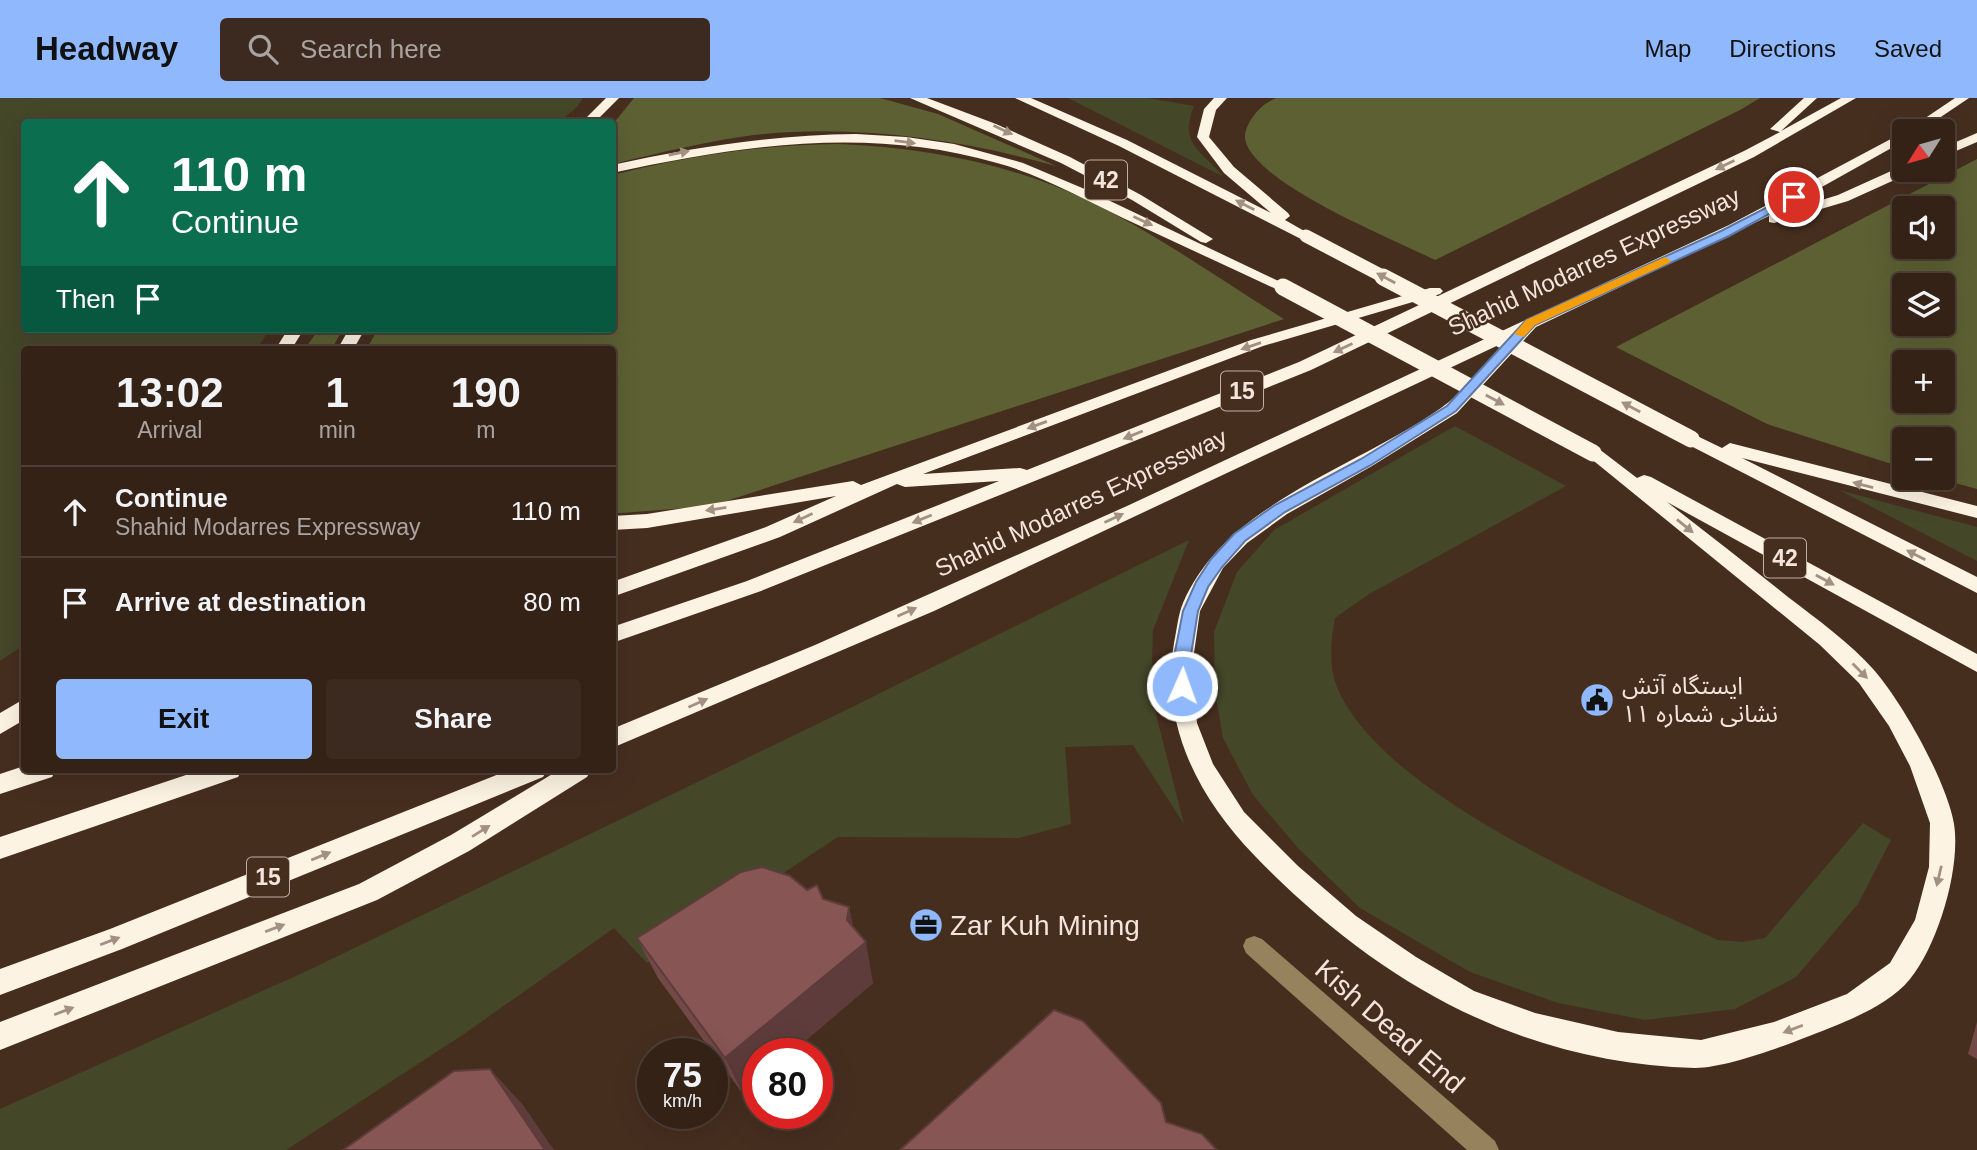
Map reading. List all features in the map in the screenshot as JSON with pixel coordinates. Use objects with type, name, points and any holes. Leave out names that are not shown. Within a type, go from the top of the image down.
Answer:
[{"type":"highway","points":[[590,119],[613,98]]},
{"type":"highway","name":"42","points":[[916,98],[981,120],[1080,166],[1161,211],[1283,287],[1593,453],[1977,664]]},
{"type":"highway","name":"42","points":[[1021,98],[1123,144],[1306,236],[1977,586]]},
{"type":"highway","points":[[1222,98],[1209,109],[1203,137],[1229,170],[1306,236]]},
{"type":"highway","points":[[1749,154],[1811,98]]},
{"type":"highway","name":"Shahid Modarres Expressway","points":[[616,634],[754,586],[1305,366],[1749,154],[1850,98]]},
{"type":"highway","points":[[1931,119],[1963,98]]},
{"type":"highway","points":[[1955,147],[1977,137]]},
{"type":"highway","points":[[616,168],[713,147],[779,140],[889,141],[965,151],[1001,160],[1062,183],[1283,287]]},
{"type":"highway","name":"Shahid Modarres Expressway","points":[[616,737],[930,602],[1231,465],[1725,233],[1864,161],[1892,144]]},
{"type":"highway","points":[[1725,233],[1843,198],[1892,176]]},
{"type":"highway","points":[[616,589],[773,532],[881,483],[1257,343],[1504,271]]},
{"type":"highway","points":[[1531,323],[1451,409],[1366,462],[1280,509],[1240,538],[1216,563],[1201,586],[1191,611],[1181,667],[1186,723],[1203,768],[1236,819],[1289,874],[1347,925],[1406,966],[1466,1001],[1535,1027],[1618,1046],[1701,1054],[1774,1036],[1856,1004],[1900,972],[1927,924],[1942,867],[1942,823],[1921,765],[1897,720],[1867,677],[1828,639],[1593,453]]},
{"type":"highway","points":[[1691,439],[1977,512]]},
{"type":"highway","points":[[616,523],[647,521],[881,483],[1039,473]]},
{"type":"highway","points":[[0,724],[21,710]]},
{"type":"highway","points":[[616,748],[663,719]]},
{"type":"highway","points":[[0,784],[35,773]]},
{"type":"highway","points":[[0,848],[221,773]]},
{"type":"highway","name":"15","points":[[0,982],[113,940],[528,773]]},
{"type":"highway","points":[[0,1035],[368,892],[460,843],[574,773]]},
{"type":"street","name":"Kish Dead End","points":[[1254,946],[1486,1150]]},
{"type":"green space","points":[[0,98],[583,98],[563,119],[21,119],[21,333],[267,333],[259,346],[21,346],[21,647],[0,661]]},
{"type":"green space","points":[[634,98],[880,98],[938,114],[1056,166],[944,141],[830,131],[754,135],[616,163],[616,120]]},
{"type":"green space","points":[[1068,98],[1148,98],[1194,106],[1189,129],[1191,138],[1195,146],[1224,177]]},
{"type":"green space","points":[[1276,98],[1760,98],[1435,260],[1330,210],[1277,177],[1257,160],[1246,143],[1246,130],[1257,111]]},
{"type":"green space","points":[[838,144],[891,148],[970,160],[1021,174],[1077,195],[1107,210],[1284,319],[711,506],[622,513],[616,513],[616,346],[368,346],[376,333],[616,333],[616,174],[669,162],[780,147]]},
{"type":"green space","points":[[1977,159],[1977,489],[1955,483],[1955,427],[1892,427],[1892,464],[1767,424],[1616,347],[1892,203],[1892,259],[1955,259],[1955,196],[1906,196],[1933,182],[1955,182],[1955,170]]},
{"type":"green space","points":[[316,333],[341,333],[333,346],[307,346]]},
{"type":"green space","points":[[1455,426],[1566,486],[1369,594],[1335,618],[1331,661],[1337,687],[1362,727],[1400,765],[1449,802],[1563,867],[1718,940],[1743,942],[1765,938],[1863,823],[1891,840],[1858,904],[1796,977],[1735,1009],[1645,1020],[1558,1003],[1470,972],[1360,908],[1298,848],[1253,795],[1223,738],[1215,691],[1214,632],[1237,572],[1274,530]]},
{"type":"green space","points":[[1839,490],[1977,527],[1977,561]]},
{"type":"green space","points":[[1189,540],[1153,630],[1151,695],[1184,824],[1133,745],[1065,747],[1071,824],[1019,838],[838,837],[647,963],[614,928],[464,1034],[286,1150],[0,1150],[0,1109],[309,970],[838,714]]},
{"type":"building","points":[[762,867],[790,876],[807,890],[817,885],[823,899],[849,907],[847,920],[866,942],[749,1038],[742,1038],[742,1044],[728,1056],[728,1038],[710,1038],[637,938],[741,872]]},
{"type":"building","points":[[1054,1010],[1083,1021],[1161,1103],[1166,1122],[1202,1134],[1217,1150],[900,1150]]},
{"type":"building","points":[[490,1069],[545,1150],[343,1150],[454,1071]]},
{"type":"slow traffic","points":[[1520,334],[1531,323],[1665,261]]},
{"type":"place","name":"ایستگاه آتش نشانی شماره ۱۱","points":[[1597,700]]},
{"type":"place","name":"Zar Kuh Mining","points":[[926,925]]},
{"type":"route","points":[[1182,686],[1181,667],[1191,611],[1201,586],[1216,563],[1240,538],[1280,509],[1366,462],[1451,409],[1531,323],[1725,233],[1794,197]]}]
